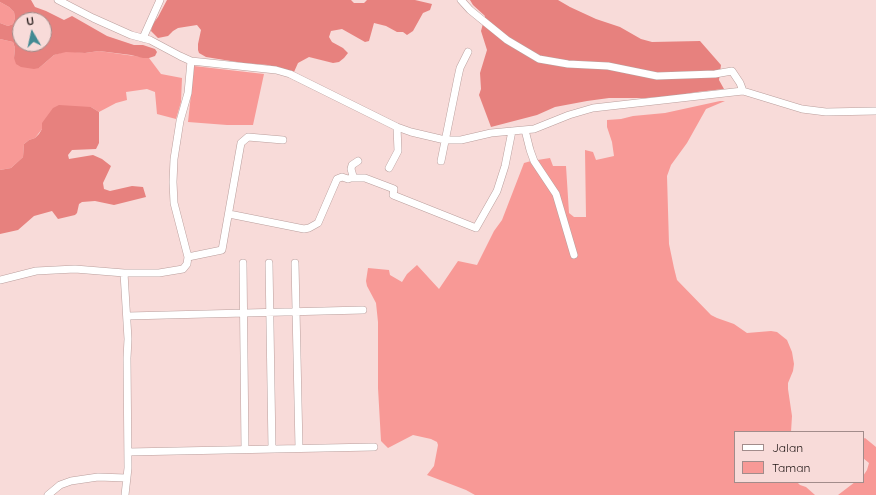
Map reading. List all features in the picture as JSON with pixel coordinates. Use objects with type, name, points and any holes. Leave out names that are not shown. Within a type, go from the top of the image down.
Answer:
[{"type":"street","points":[[143,38],[160,0]]},
{"type":"street","points":[[461,0],[470,10],[507,40],[539,59],[568,64],[608,66],[657,76],[715,74],[732,71],[740,83],[743,92]]},
{"type":"street","points":[[63,1],[93,18],[124,32],[143,38],[180,56],[191,60],[276,70],[290,74],[398,127],[411,132],[445,140],[461,140],[490,133],[534,129],[569,114],[593,108],[743,92],[802,109],[826,112],[876,111]]},
{"type":"street","points":[[441,161],[460,68],[468,52]]},
{"type":"street","points":[[0,280],[36,271],[75,268],[124,273],[159,273],[179,271],[183,269],[187,264],[188,257],[174,202],[173,182],[174,159],[180,121],[188,93],[191,60]]},
{"type":"street","points":[[389,168],[398,151],[398,127]]},
{"type":"street","points":[[526,130],[534,161],[556,194],[574,255]]},
{"type":"street","points":[[229,214],[304,229],[309,228],[318,223],[337,179],[342,177],[348,179],[365,178],[394,189],[393,195],[476,228],[497,191],[505,166],[512,131]]},
{"type":"street","points":[[188,257],[222,250],[241,143],[248,137],[283,140]]},
{"type":"street","points":[[351,178],[353,176],[351,169],[352,165],[358,161]]},
{"type":"street","points":[[243,263],[245,449]]},
{"type":"street","points":[[269,263],[272,449]]},
{"type":"street","points":[[295,263],[299,448]]},
{"type":"street","points":[[124,273],[128,316],[128,468],[125,495]]},
{"type":"street","points":[[128,316],[363,310]]},
{"type":"street","points":[[128,452],[374,446]]},
{"type":"street","points":[[48,495],[60,485],[71,481],[98,477],[126,478]]},
{"type":"green space","points":[[0,2],[14,12],[12,12],[12,24],[8,26],[0,23]]},
{"type":"green space","points":[[0,39],[12,42],[12,52],[15,52],[14,58],[39,68],[54,55],[66,51],[85,53],[99,51],[149,58],[161,74],[182,78],[181,102],[176,119],[157,114],[155,92],[147,89],[126,92],[127,100],[116,103],[99,112],[91,107],[42,129],[35,138],[24,144],[23,157],[11,168],[0,170]]},
{"type":"green space","points":[[194,66],[264,74],[253,125],[188,122]]},
{"type":"green space","points":[[725,101],[706,109],[687,143],[671,165],[667,176],[669,244],[677,280],[711,315],[734,324],[747,333],[777,332],[787,340],[792,352],[794,364],[788,383],[792,416],[791,431],[734,431],[734,483],[798,483],[806,487],[815,495],[475,495],[427,475],[434,466],[438,445],[437,442],[413,435],[388,448],[381,441],[378,388],[378,322],[376,303],[366,281],[368,268],[389,270],[390,275],[402,282],[407,274],[417,265],[439,289],[458,261],[477,265],[494,231],[502,220],[524,163],[531,161],[550,158],[553,166],[566,166],[569,213],[574,217],[586,217],[585,150],[593,152],[596,160],[614,156],[612,142],[607,127],[607,120],[665,113]]},
{"type":"green space","points":[[864,438],[876,447],[876,495],[838,495],[854,483],[864,483],[864,474],[869,463],[864,459]]},
{"type":"shaded area","points":[[0,0],[31,0],[35,7],[48,12],[14,12],[0,2]]},
{"type":"shaded area","points":[[167,0],[351,0],[354,3],[364,3],[367,0],[415,0],[432,4],[430,10],[423,13],[413,31],[407,35],[403,32],[397,32],[386,26],[374,23],[369,41],[365,42],[342,29],[331,31],[329,37],[332,42],[343,48],[348,53],[344,58],[339,62],[333,63],[309,57],[298,63],[294,72],[268,65],[243,63],[206,57],[199,53],[198,50],[201,30],[197,25],[178,28],[168,36],[158,38],[151,31],[152,25]]},
{"type":"shaded area","points":[[470,0],[558,0],[596,19],[620,27],[641,39],[652,42],[700,41],[721,65],[719,80],[724,89],[674,96],[609,98],[587,101],[555,107],[537,115],[491,127],[479,95],[481,89],[480,73],[487,50],[481,31],[485,16],[473,5]]},
{"type":"shaded area","points":[[52,14],[64,20],[72,16],[107,36],[134,45],[143,45],[155,49],[157,52],[155,56],[143,58],[99,51],[85,53],[66,52],[54,55],[39,68],[34,69],[21,67],[16,64],[14,58],[15,52],[52,52]]},
{"type":"shaded area","points":[[0,23],[8,26],[12,24],[12,42],[0,39]]},
{"type":"shaded area","points":[[59,105],[91,107],[99,112],[99,143],[96,149],[72,150],[68,155],[69,159],[93,155],[102,159],[111,166],[103,183],[104,189],[110,191],[132,186],[143,187],[146,197],[114,205],[95,201],[82,202],[79,204],[75,215],[58,219],[52,211],[34,216],[18,230],[0,234],[0,170],[11,168],[23,157],[24,144],[39,134],[42,129],[42,123],[53,108]]}]
